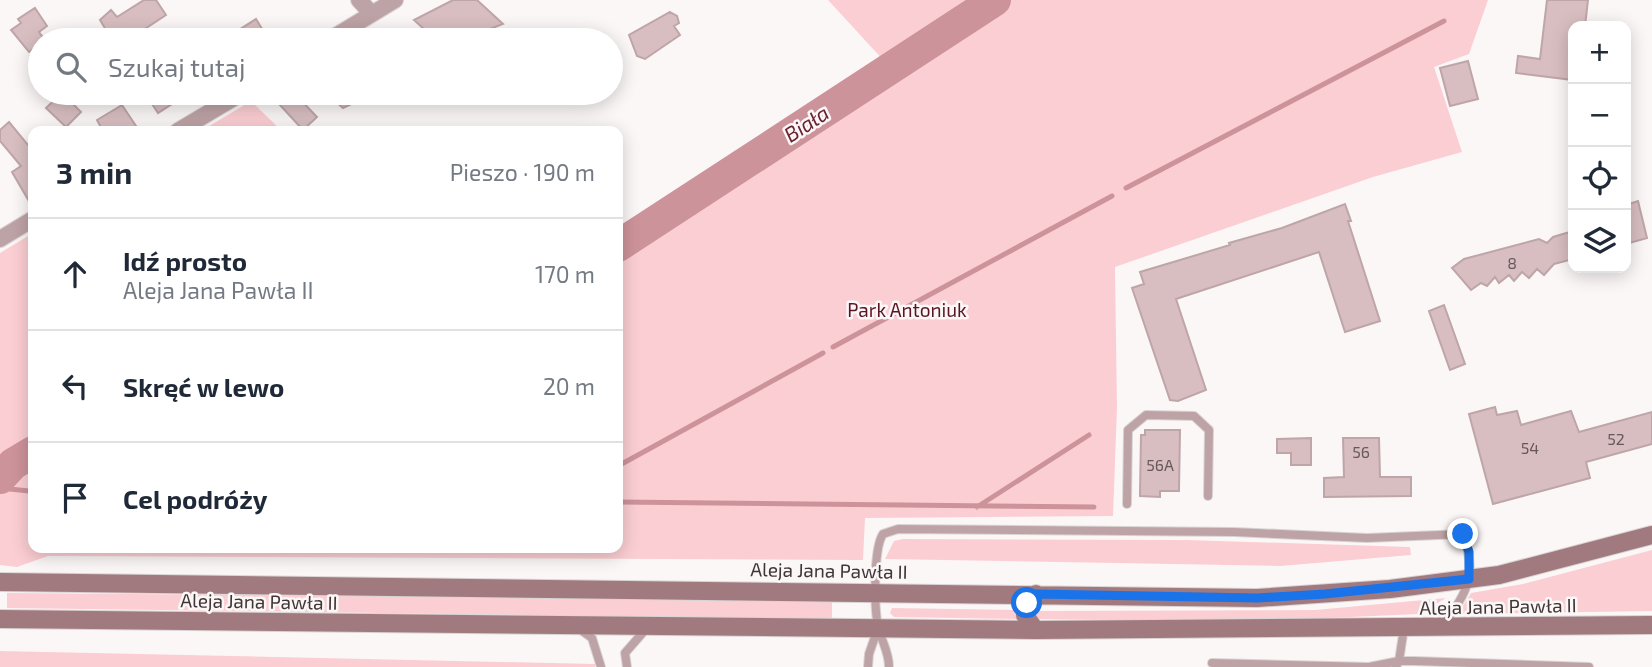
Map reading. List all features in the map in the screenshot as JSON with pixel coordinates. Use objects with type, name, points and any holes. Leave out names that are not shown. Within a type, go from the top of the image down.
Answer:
[{"type":"main road","name":"Aleja Jana Pawła II","points":[[5,582],[1257,598],[1338,593],[1469,579],[1551,564],[1652,535]]},
{"type":"main road","points":[[1035,630],[1025,615],[1027,603],[1036,594]]},
{"type":"main road","name":"Aleja Jana Pawła II","points":[[4,619],[1035,630],[1652,625]]},
{"type":"street","points":[[359,0],[372,14]]},
{"type":"street","points":[[349,28],[395,0]]},
{"type":"street","points":[[186,126],[222,105]]},
{"type":"street","points":[[0,239],[28,222]]},
{"type":"lane","points":[[1127,504],[1128,430],[1146,415],[1194,416],[1209,430],[1208,496]]},
{"type":"lane","points":[[868,667],[869,654],[878,628],[877,545],[883,534],[898,528],[1434,537],[1463,534],[1469,552],[1468,588],[1442,628]]},
{"type":"lane","points":[[576,626],[592,638],[601,667]]},
{"type":"lane","points":[[627,667],[625,653],[635,639],[651,626]]},
{"type":"lane","points":[[878,628],[888,653],[889,667]]},
{"type":"lane","points":[[1398,664],[1404,628]]},
{"type":"lane","points":[[1212,663],[1369,667],[1398,664],[1589,667]]},
{"type":"green space","points":[[828,0],[979,0],[885,62]]},
{"type":"green space","name":"Park Antoniuk","points":[[996,0],[1488,0],[1469,54],[1434,67],[1462,152],[1373,177],[1115,267],[1117,408],[1113,516],[865,518],[863,560],[48,556],[17,567],[0,565],[0,478],[13,464],[28,455],[28,553],[623,553],[623,247]]},
{"type":"green space","points":[[244,105],[255,105],[277,126],[209,126]]},
{"type":"green space","points":[[28,236],[28,448],[0,467],[0,253]]},
{"type":"green space","points":[[1187,540],[1410,547],[1411,555],[1280,566],[885,559],[894,541]]},
{"type":"green space","points":[[1652,550],[1652,611],[1458,614],[1471,593],[1523,584]]},
{"type":"green space","points":[[7,593],[832,600],[832,619],[7,608]]},
{"type":"green space","points":[[1446,598],[1419,614],[1260,621],[1034,619],[1034,611],[1315,610]]},
{"type":"green space","points":[[892,608],[1017,610],[1017,619],[894,617],[890,613]]},
{"type":"green space","points":[[0,651],[595,664],[595,667],[0,667]]},
{"type":"building","points":[[144,0],[156,0],[166,15],[146,28],[105,28],[100,20],[111,10],[117,17]]},
{"type":"building","points":[[453,0],[477,0],[503,24],[493,28],[423,28],[414,20]]},
{"type":"building","points":[[1547,0],[1588,0],[1586,21],[1568,21],[1568,79],[1516,73],[1518,56],[1540,59]]},
{"type":"building","points":[[35,8],[47,26],[28,28],[28,51],[11,30],[21,23],[18,19]]},
{"type":"building","points":[[670,12],[677,16],[679,23],[674,26],[680,35],[645,59],[637,56],[629,35]]},
{"type":"building","points":[[256,19],[262,28],[242,28]]},
{"type":"building","points":[[1468,61],[1478,99],[1450,106],[1440,68]]},
{"type":"building","points":[[49,105],[74,105],[81,112],[65,126],[46,108]]},
{"type":"building","points":[[122,105],[136,126],[100,126],[97,120]]},
{"type":"building","points":[[153,105],[170,105],[158,113]]},
{"type":"building","points":[[280,105],[306,105],[317,117],[307,126],[299,126]]},
{"type":"building","points":[[9,122],[28,145],[28,199],[12,172],[21,166],[0,141],[0,130]]},
{"type":"building","points":[[1638,201],[1647,238],[1631,243],[1631,210],[1631,203]]},
{"type":"building","points":[[1345,204],[1380,321],[1345,332],[1319,252],[1176,299],[1206,390],[1178,401],[1170,400],[1132,288],[1144,284],[1140,272],[1282,228]]},
{"type":"building","points":[[1568,232],[1568,260],[1554,264],[1544,275],[1537,269],[1529,278],[1522,272],[1514,281],[1509,275],[1499,283],[1495,277],[1487,286],[1481,283],[1471,290],[1452,268],[1464,259],[1539,239],[1547,243],[1553,237]]},
{"type":"building","points":[[1444,305],[1465,364],[1450,370],[1429,311]]},
{"type":"building","points":[[1495,407],[1497,415],[1517,411],[1521,425],[1571,411],[1579,432],[1652,412],[1652,444],[1586,462],[1590,478],[1493,504],[1469,414]]},
{"type":"building","points":[[1145,430],[1180,430],[1179,491],[1160,491],[1160,497],[1140,496],[1141,435],[1145,435]]},
{"type":"building","points":[[1311,438],[1311,465],[1291,465],[1291,453],[1277,453],[1277,439]]},
{"type":"building","points":[[1343,438],[1379,438],[1380,477],[1411,477],[1411,496],[1324,497],[1324,478],[1344,477]]},
{"type":"waterway","name":"Biała","points":[[623,243],[995,0]]},
{"type":"waterway","points":[[1126,188],[1444,21]]},
{"type":"waterway","points":[[833,347],[1112,196]]},
{"type":"waterway","points":[[623,463],[823,353]]},
{"type":"waterway","points":[[977,507],[1089,435]]},
{"type":"waterway","name":"Biała","points":[[0,478],[13,464],[28,455]]},
{"type":"waterway","points":[[0,488],[28,491]]},
{"type":"waterway","points":[[623,502],[1094,507]]},
{"type":"route","points":[[1027,603],[1036,594],[1257,598],[1390,589],[1469,579],[1469,552],[1463,534]]}]
